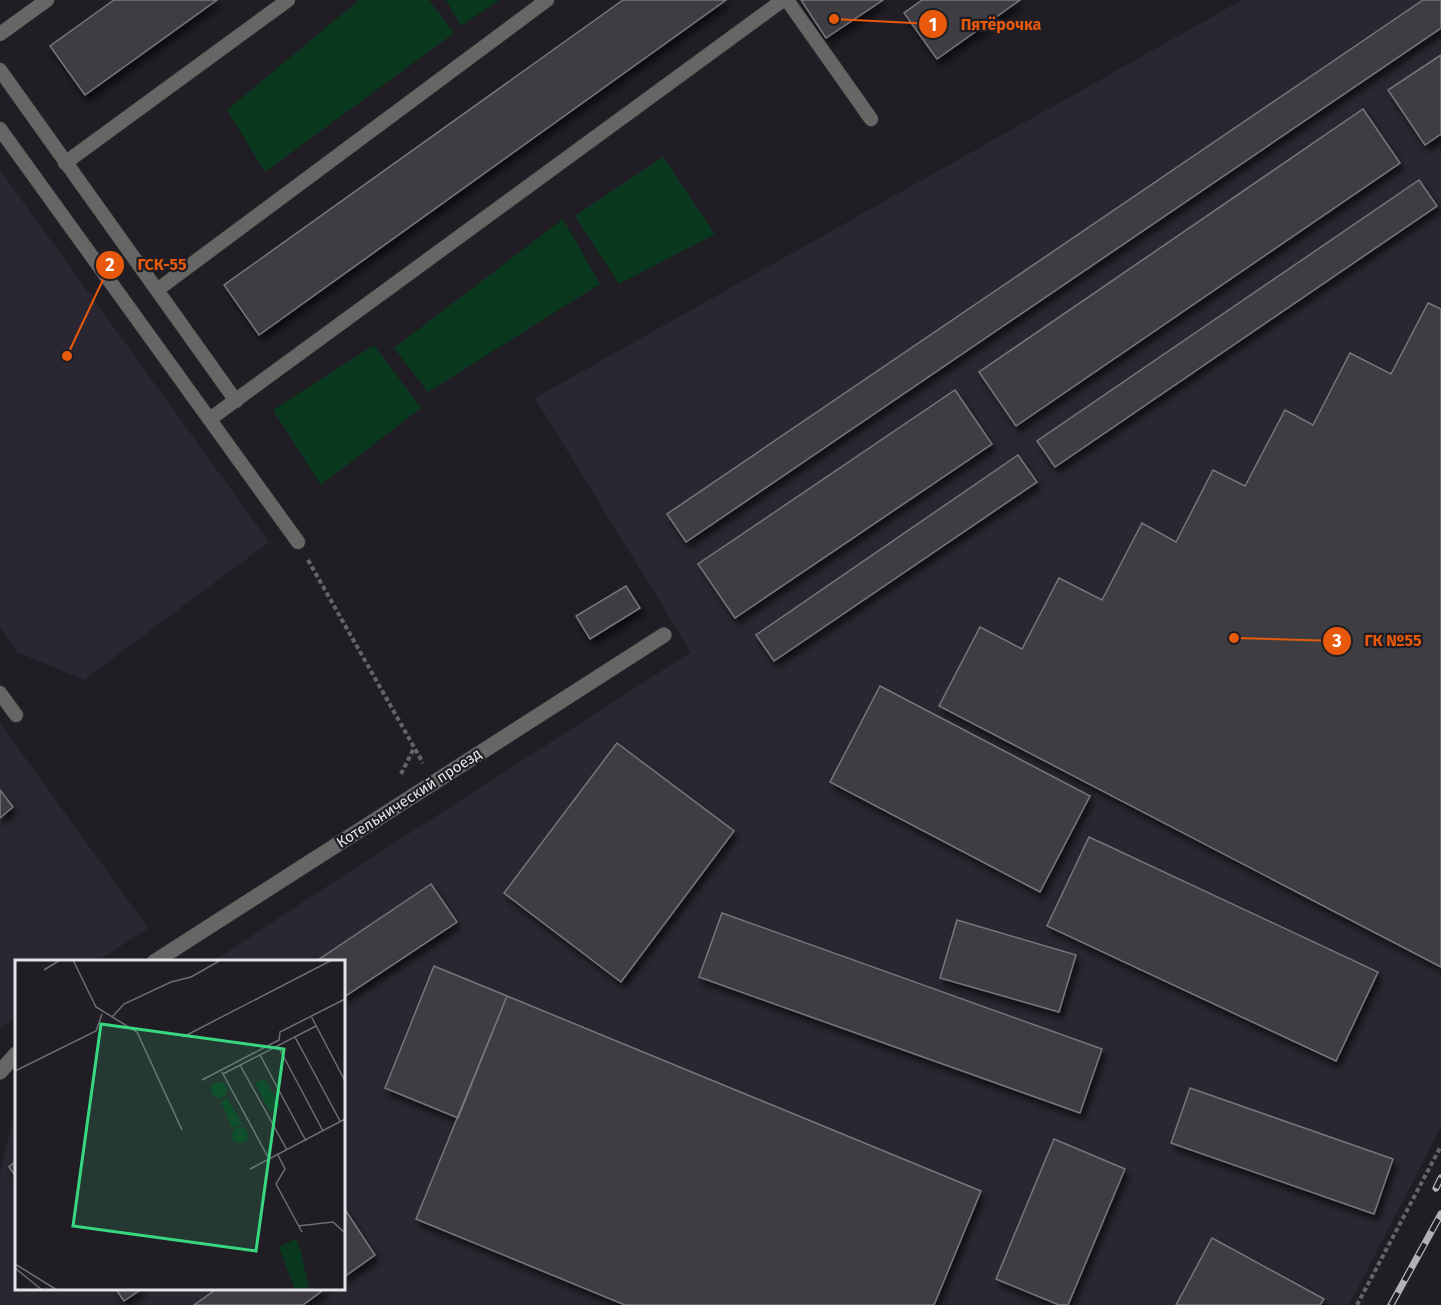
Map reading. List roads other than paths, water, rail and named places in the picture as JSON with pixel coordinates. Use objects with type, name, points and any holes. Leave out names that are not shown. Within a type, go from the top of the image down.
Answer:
[{"type":"street","name":"Котельнический проезд","points":[[157,960],[664,635]]},
{"type":"street","points":[[0,1072],[15,1055]]},
{"type":"lane","points":[[0,34],[47,0]]},
{"type":"lane","points":[[65,163],[288,0]]},
{"type":"lane","points":[[157,290],[547,0]]},
{"type":"lane","points":[[210,419],[785,0],[871,119]]},
{"type":"lane","points":[[0,70],[236,401]]},
{"type":"lane","points":[[0,129],[298,542]]},
{"type":"lane","points":[[0,693],[16,716]]},
{"type":"railway","points":[[1436,1188],[1441,1178]]},
{"type":"railway","points":[[1391,1305],[1441,1214]]},
{"type":"place","name":"Пятёрочка","points":[[834,19]]},
{"type":"place","name":"ГСК-55","points":[[67,356]]},
{"type":"place","name":"ГК №55","points":[[1234,638]]}]
